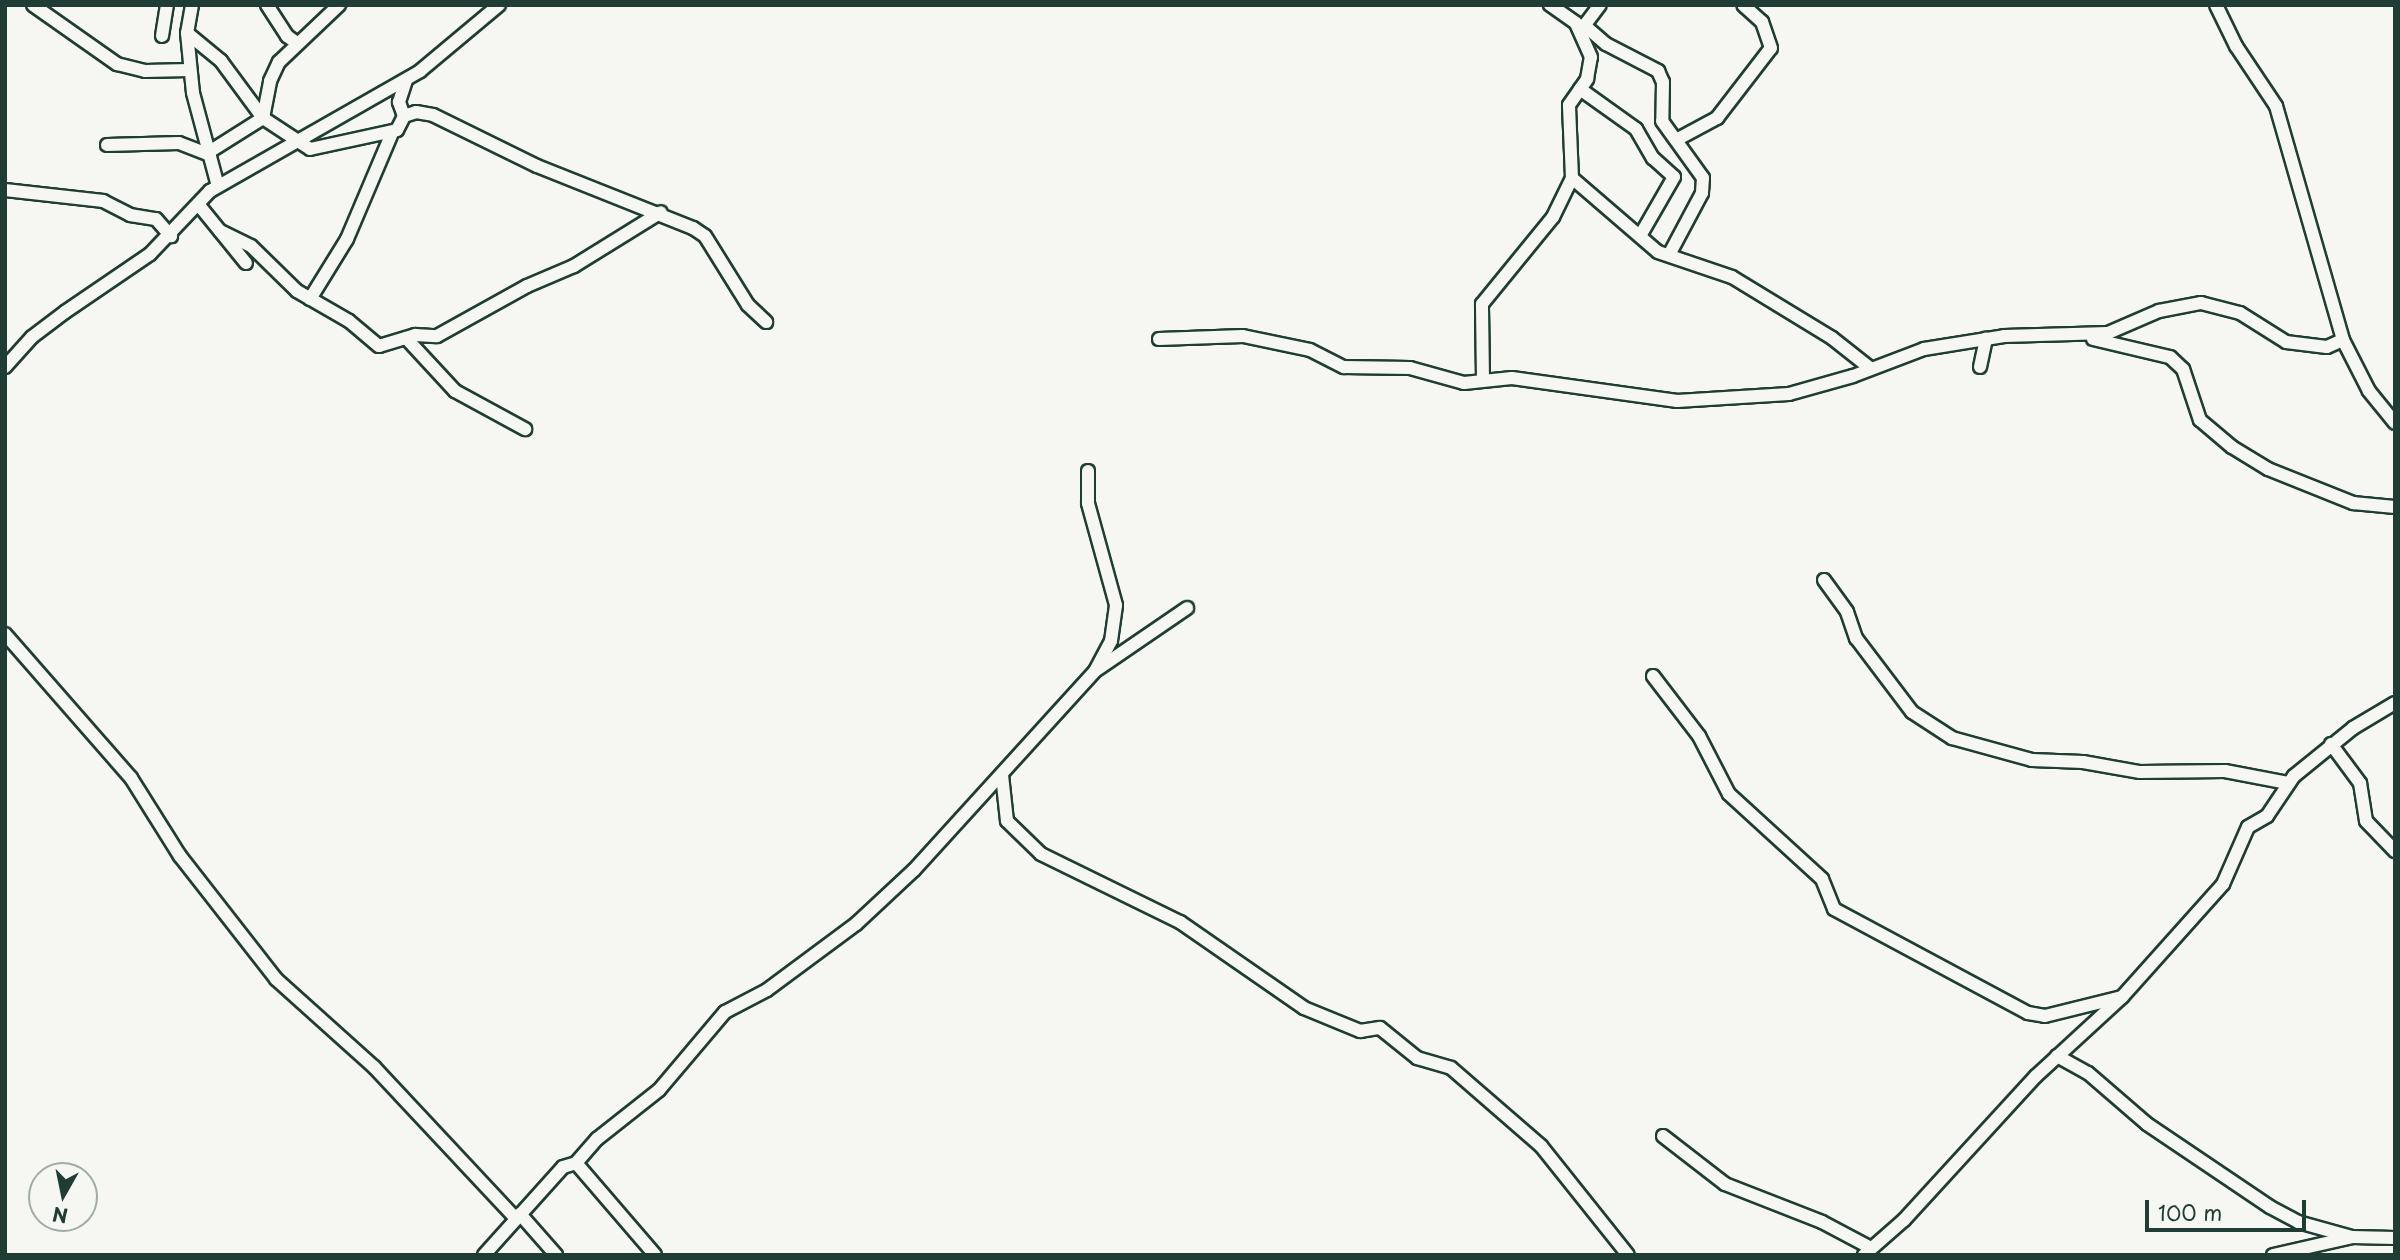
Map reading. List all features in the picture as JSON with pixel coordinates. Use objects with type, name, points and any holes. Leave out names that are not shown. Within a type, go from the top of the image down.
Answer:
[{"type":"street","points":[[33,5],[117,64],[145,71],[189,70]]},
{"type":"street","points":[[162,36],[167,5]]},
{"type":"street","points":[[192,5],[187,33],[189,70],[218,186]]},
{"type":"street","points":[[267,5],[287,36],[298,43]]},
{"type":"street","points":[[210,154],[263,118],[274,72],[298,43],[340,5]]},
{"type":"street","points":[[5,368],[32,337],[171,236],[198,204],[218,186],[297,143],[360,102],[406,80],[499,5]]},
{"type":"street","points":[[1550,5],[1606,44],[1658,71],[1663,82],[1661,118],[1701,172],[1703,185],[1669,255]]},
{"type":"street","points":[[1582,28],[1600,5]]},
{"type":"street","points":[[1676,139],[1717,118],[1771,48],[1762,22],[1743,5]]},
{"type":"street","points":[[2216,5],[2236,46],[2276,106],[2343,340],[2369,391],[2395,423]]},
{"type":"street","points":[[1483,379],[1482,304],[1553,217],[1572,178],[1569,105],[1580,89],[1591,57],[1582,28]]},
{"type":"street","points":[[187,33],[221,61],[263,118],[297,143],[319,149],[392,134]]},
{"type":"street","points":[[404,116],[399,102],[406,80]]},
{"type":"street","points":[[1580,89],[1636,129],[1649,153],[1674,177],[1640,236]]},
{"type":"street","points":[[310,299],[346,239],[392,134],[404,116],[416,111],[433,115],[547,170],[661,212],[705,236],[743,298],[766,322]]},
{"type":"street","points":[[107,145],[179,143],[210,154]]},
{"type":"street","points":[[1572,178],[1658,252],[1732,277],[1832,338],[1870,368]]},
{"type":"street","points":[[5,190],[103,201],[130,215],[156,219],[171,236]]},
{"type":"street","points":[[198,204],[246,263]]},
{"type":"street","points":[[220,231],[251,246],[310,299],[349,321],[372,345],[384,346],[406,338],[437,336],[527,286],[574,266],[661,212]]},
{"type":"street","points":[[2083,337],[2115,331],[2160,311],[2201,303],[2240,313],[2286,342],[2327,346],[2343,340]]},
{"type":"street","points":[[1159,339],[1243,336],[1310,350],[1344,367],[1410,368],[1464,383],[1512,378],[1642,397],[1718,401],[1789,394],[1870,368],[1903,354],[1986,338],[2044,332],[2083,337],[2170,357],[2183,369],[2200,420],[2232,447],[2268,469],[2353,503],[2395,507]]},
{"type":"street","points":[[406,338],[455,391],[525,429]]},
{"type":"street","points":[[1980,367],[1986,338]]},
{"type":"street","points":[[484,1255],[563,1167],[576,1163],[597,1139],[659,1090],[725,1012],[767,990],[856,924],[915,870],[1095,671],[1111,641],[1116,605],[1088,503],[1088,471]]},
{"type":"street","points":[[1824,580],[1847,612],[1856,638],[1912,712],[1952,738],[2032,760],[2083,762],[2140,772],[2225,771],[2288,783]]},
{"type":"street","points":[[1095,671],[1187,608]]},
{"type":"street","points":[[5,634],[131,778],[180,856],[276,979],[374,1067],[556,1255]]},
{"type":"street","points":[[1653,676],[1699,736],[1729,793],[1822,879],[1834,909],[2028,1013],[2045,1016],[2122,998]]},
{"type":"street","points":[[1663,1136],[1725,1184],[1822,1222],[1868,1251],[1904,1220],[2057,1056],[2122,998],[2223,884],[2248,827],[2267,816],[2288,783],[2331,744],[2395,703]]},
{"type":"street","points":[[2331,744],[2360,783],[2366,821],[2395,850]]},
{"type":"street","points":[[1002,775],[1007,821],[1041,855],[1180,922],[1304,1009],[1360,1031],[1380,1028],[1417,1058],[1451,1068],[1541,1146],[1628,1255]]},
{"type":"street","points":[[2057,1056],[2088,1073],[2147,1124],[2270,1207],[2298,1222],[2352,1237]]},
{"type":"street","points":[[576,1163],[655,1255]]},
{"type":"street","points":[[2273,1255],[2352,1237],[2395,1238]]}]
